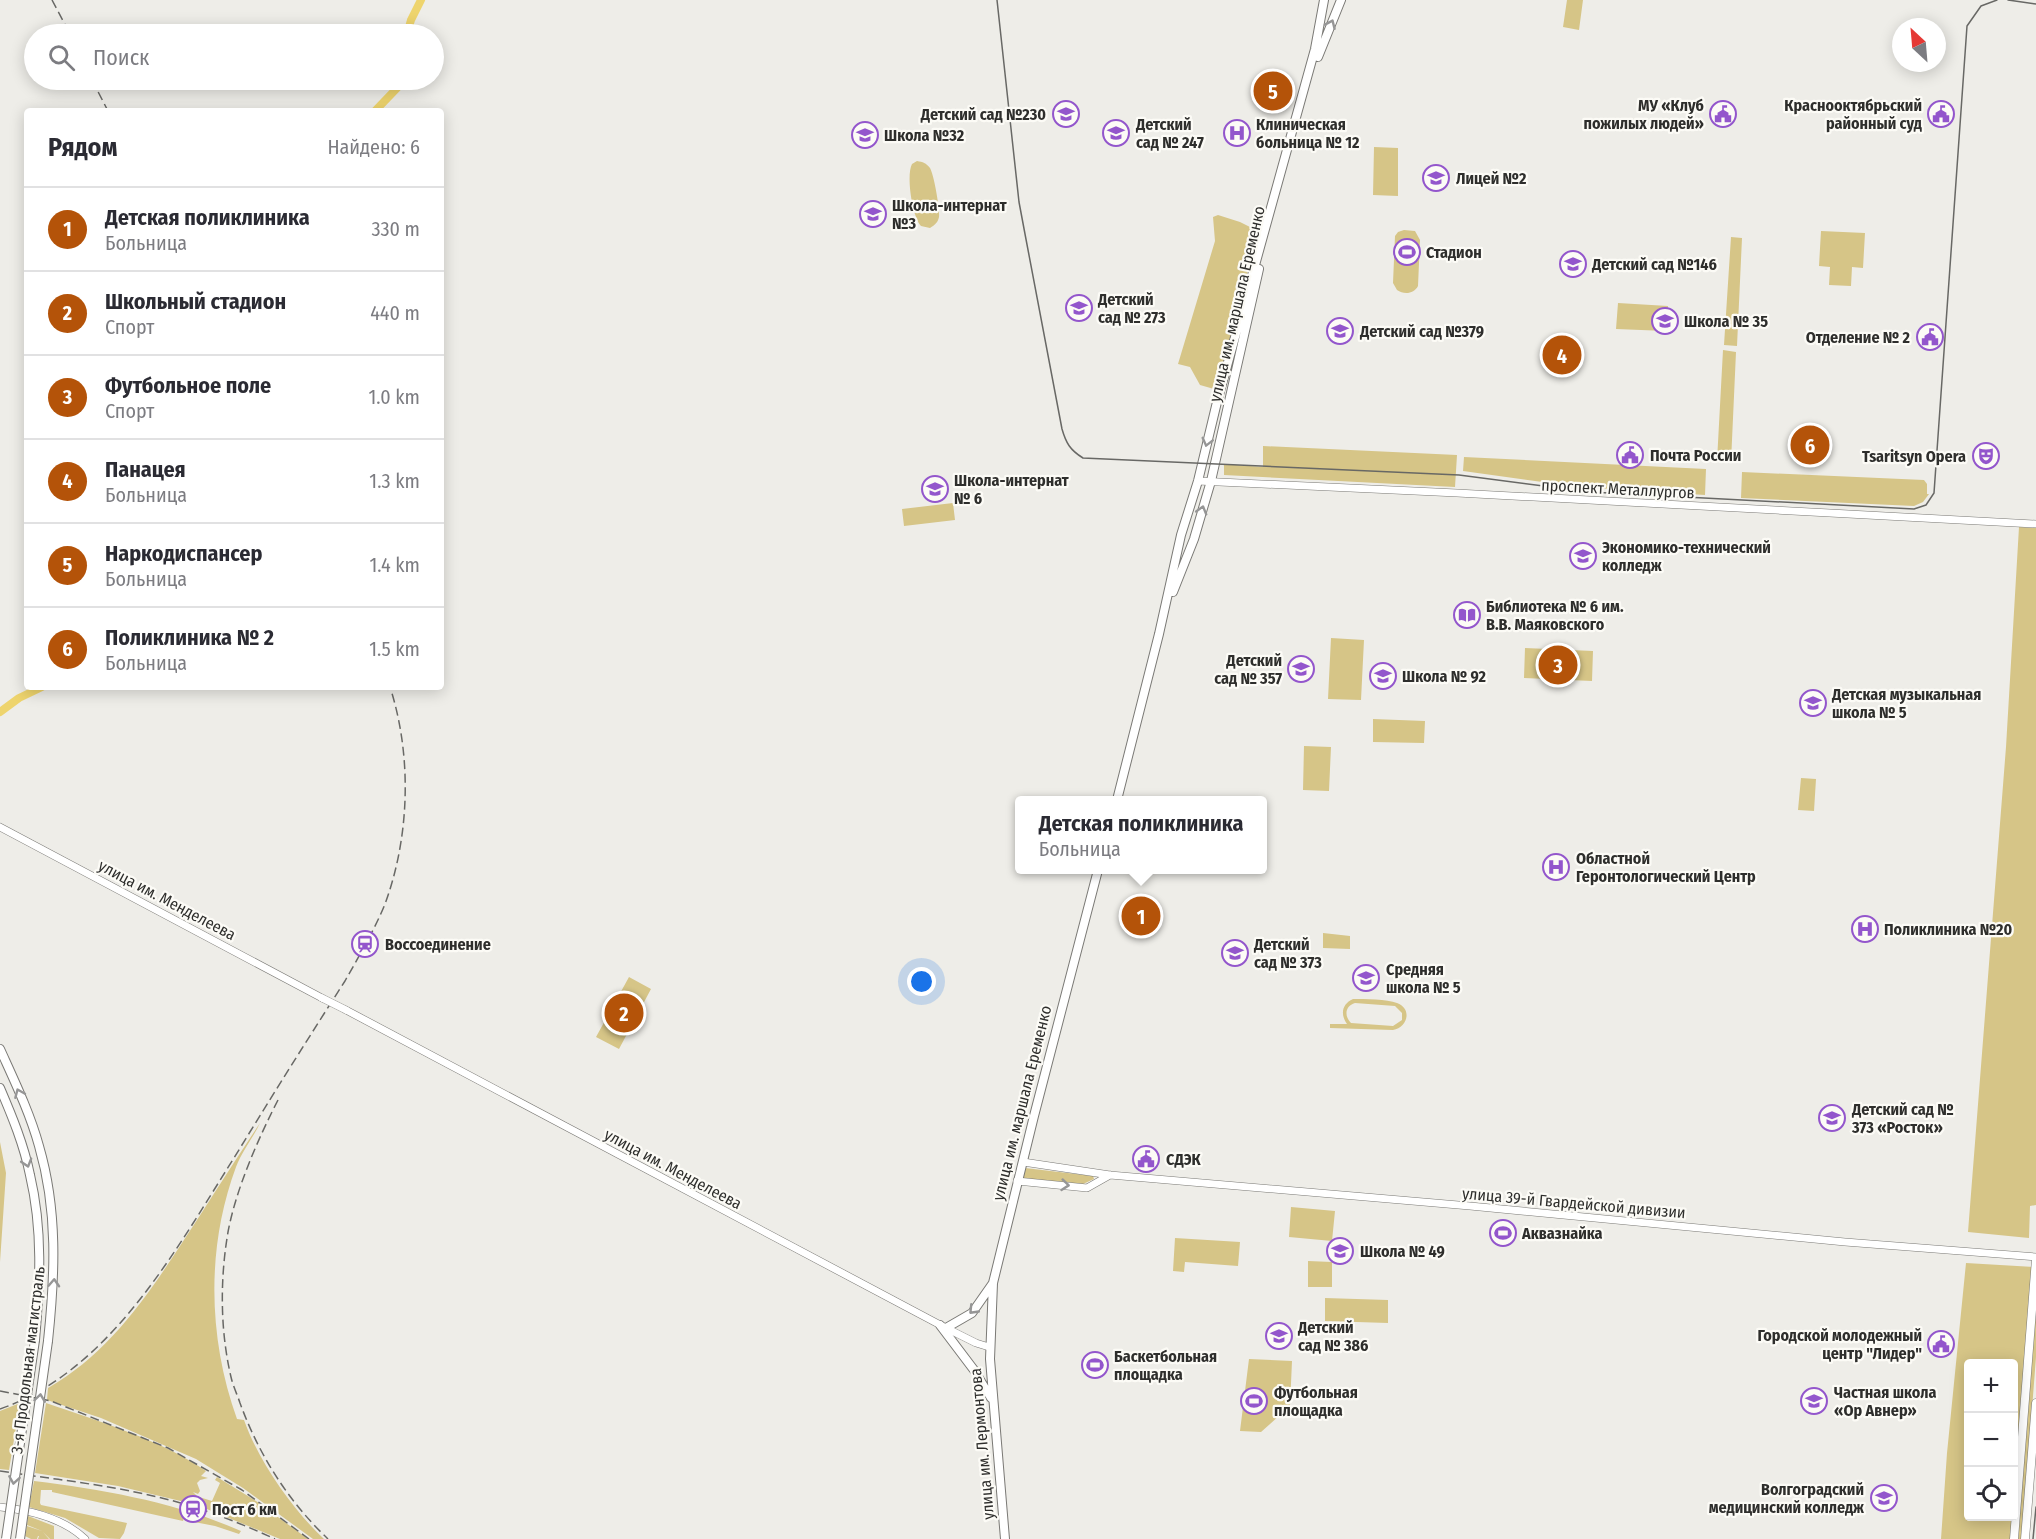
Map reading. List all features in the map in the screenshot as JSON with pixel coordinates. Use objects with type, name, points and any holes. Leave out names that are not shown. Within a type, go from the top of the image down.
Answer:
[{"type":"highway","name":"улица им. маршала Еременко","points":[[1118,796],[1164,615],[1181,535],[1198,481],[1217,402],[1315,49],[1324,0]]},
{"type":"highway","name":"улица им. маршала Еременко","points":[[1164,615],[1194,539],[1211,481],[1271,220],[1321,49],[1341,0]]},
{"type":"highway","points":[[1217,402],[1225,402],[1228,405]]},
{"type":"highway","points":[[1181,535],[1194,539]]},
{"type":"highway","name":"улица им. маршала Еременко","points":[[989,1347],[993,1283],[1017,1181],[1097,874]]},
{"type":"highway","name":"3-я Продольная магистраль","points":[[0,1048],[39,1145],[49,1189],[55,1251],[48,1341],[20,1539]]},
{"type":"highway","name":"3-я Продольная магистраль","points":[[0,1088],[30,1173],[40,1252],[35,1340],[6,1539]]},
{"type":"highway","points":[[993,1283],[972,1313],[943,1326],[984,1384],[995,1408]]},
{"type":"highway","name":"улица им. Лермонтова","points":[[989,1347],[1005,1539]]},
{"type":"main road","name":"проспект Металлургов","points":[[1198,481],[2036,524]]},
{"type":"main road","name":"улица им. Менделеева","points":[[0,827],[976,1344],[989,1347]]},
{"type":"main road","name":"улица 39-й Гвардейской дивизии","points":[[1023,1162],[1110,1174],[2036,1258]]},
{"type":"main road","points":[[1017,1181],[1087,1188],[1110,1174]]},
{"type":"main road","points":[[2014,1539],[2036,1258]]},
{"type":"main road","points":[[2025,1539],[2036,1403]]},
{"type":"main road","points":[[0,1508],[37,1514],[65,1525],[83,1538]]},
{"type":"shaded area","points":[[1567,0],[1583,0],[1579,30],[1563,27]]},
{"type":"shaded area","points":[[1374,147],[1398,148],[1398,196],[1373,195]]},
{"type":"shaded area","points":[[917,161],[930,168],[939,207],[938,220],[930,228],[921,226],[913,205],[910,169]]},
{"type":"shaded area","points":[[1218,215],[1258,231],[1219,385],[1214,389],[1200,385],[1190,367],[1178,364],[1215,241],[1213,217]]},
{"type":"shaded area","name":"Стадион","points":[[1404,230],[1415,231],[1420,240],[1418,286],[1414,291],[1406,293],[1397,290],[1393,283],[1395,236]]},
{"type":"shaded area","points":[[1821,231],[1865,233],[1863,268],[1852,267],[1851,286],[1829,285],[1830,267],[1819,266]]},
{"type":"shaded area","points":[[1731,237],[1742,238],[1737,346],[1724,345]]},
{"type":"shaded area","points":[[1618,303],[1668,306],[1666,331],[1616,329]]},
{"type":"shaded area","points":[[1723,350],[1736,352],[1731,462],[1717,461]]},
{"type":"shaded area","points":[[1263,446],[1457,455],[1455,487],[1224,475],[1224,464],[1263,467]]},
{"type":"shaded area","points":[[1464,457],[1706,469],[1705,495],[1579,487],[1463,471]]},
{"type":"shaded area","points":[[1742,472],[1924,480],[1927,484],[1927,494],[1929,494],[1923,502],[1914,506],[1741,498]]},
{"type":"shaded area","points":[[953,503],[955,520],[904,526],[902,509]]},
{"type":"shaded area","points":[[2019,527],[2036,528],[2036,1205],[2030,1206],[2029,1238],[1968,1232],[2006,747]]},
{"type":"shaded area","points":[[1331,638],[1364,640],[1361,700],[1328,699]]},
{"type":"shaded area","points":[[1525,648],[1593,651],[1592,681],[1524,678]]},
{"type":"shaded area","points":[[1373,719],[1425,721],[1424,743],[1373,742]]},
{"type":"shaded area","points":[[1304,746],[1331,747],[1329,791],[1303,790]]},
{"type":"shaded area","points":[[1801,778],[1816,779],[1814,811],[1798,810]]},
{"type":"shaded area","points":[[1323,933],[1350,936],[1350,949],[1323,948]]},
{"type":"shaded area","points":[[629,977],[651,989],[619,1049],[596,1037]]},
{"type":"shaded area","points":[[1353,999],[1397,1003],[1405,1009],[1405,1022],[1398,1029],[1393,1030],[1330,1028],[1330,1024],[1347,1024],[1343,1017],[1343,1010],[1346,1004]],"holes":[[[1355,1003],[1395,1006],[1402,1013],[1402,1020],[1393,1026],[1351,1023],[1347,1014],[1349,1006]]]},
{"type":"shaded area","points":[[260,1123],[236,1167],[219,1229],[214,1293],[220,1357],[237,1419],[244,1420],[267,1468],[300,1514],[324,1539],[313,1539],[243,1488],[196,1459],[101,1418],[47,1400],[48,1388],[88,1360],[138,1306]]},
{"type":"shaded area","points":[[0,1142],[6,1173],[0,1262]]},
{"type":"shaded area","points":[[1025,1168],[1093,1176],[1094,1179],[1083,1184],[1022,1178]]},
{"type":"shaded area","points":[[1291,1207],[1335,1211],[1332,1241],[1289,1237]]},
{"type":"shaded area","points":[[1175,1238],[1240,1242],[1238,1266],[1185,1262],[1184,1272],[1173,1271]]},
{"type":"shaded area","points":[[1308,1261],[1332,1262],[1332,1287],[1308,1287]]},
{"type":"shaded area","points":[[1966,1263],[2034,1267],[2018,1454],[2018,1359],[1964,1359],[1964,1521],[2012,1521],[2010,1539],[1941,1539]]},
{"type":"shaded area","points":[[1325,1298],[1388,1300],[1388,1323],[1325,1321]]},
{"type":"shaded area","points":[[2036,1309],[2036,1357],[2022,1539],[2018,1539]]},
{"type":"shaded area","points":[[1249,1359],[1292,1361],[1290,1406],[1261,1432],[1240,1431]]},
{"type":"shaded area","points":[[20,1403],[9,1470],[0,1469],[0,1411]]},
{"type":"shaded area","points":[[46,1403],[129,1432],[170,1450],[206,1471],[201,1476],[208,1478],[197,1483],[200,1491],[198,1494],[193,1492],[197,1496],[193,1504],[118,1486],[35,1473]]},
{"type":"shaded area","points":[[217,1477],[256,1501],[308,1539],[280,1539],[197,1505],[199,1497],[212,1501],[220,1483],[215,1480]]},
{"type":"shaded area","points":[[34,1481],[165,1505],[241,1531],[239,1534],[215,1526],[184,1520],[184,1517],[183,1521],[52,1492],[52,1490],[41,1490],[41,1505],[127,1523],[120,1539],[99,1538],[65,1518],[29,1507]]},
{"type":"shaded area","points":[[28,1516],[54,1526],[54,1539],[50,1539],[43,1532],[49,1539],[38,1539],[38,1536],[37,1539],[31,1539],[25,1536],[27,1526],[42,1531],[27,1525]]},
{"type":"waterway","points":[[410,24],[421,0]]},
{"type":"waterway","points":[[378,108],[395,90]]},
{"type":"waterway","points":[[0,712],[19,698],[36,690]]},
{"type":"tram line","points":[[997,0],[1019,202],[1025,234],[1062,429],[1069,446],[1083,458],[1459,475],[1590,492],[1914,509],[1926,505],[1934,493],[1967,26],[1981,6],[1997,0]]},
{"type":"tram line","points":[[2008,0],[2036,4]]},
{"type":"tram line","points":[[2033,1539],[2036,1507]]},
{"type":"railway","points":[[52,0],[65,24]]},
{"type":"railway","points":[[97,90],[106,108]]},
{"type":"railway","points":[[0,1409],[39,1391],[75,1367],[107,1337],[136,1304],[188,1231],[345,981],[366,943],[385,904],[393,878],[403,823],[405,768],[402,740],[391,690]]},
{"type":"railway","points":[[278,1100],[249,1164],[236,1199],[228,1232],[223,1286],[223,1323],[227,1359],[233,1384],[256,1441],[266,1459],[300,1509],[328,1539]]},
{"type":"railway","points":[[0,1391],[51,1401],[168,1448],[242,1490],[309,1539]]},
{"type":"railway","points":[[0,1471],[146,1494],[194,1507],[275,1539]]},
{"type":"place","name":"Наркодиспансер","points":[[1273,91]]},
{"type":"place","name":"Детский сад №230","points":[[1066,114]]},
{"type":"place","name":"МУ «Клуб пожилых людей»","points":[[1723,114]]},
{"type":"place","name":"Краснооктябрьский районный суд","points":[[1941,114]]},
{"type":"place","name":"Детский сад № 247","points":[[1116,133]]},
{"type":"place","name":"Клиническая больница № 12","points":[[1237,133]]},
{"type":"place","name":"Школа №32","points":[[865,135]]},
{"type":"place","name":"Лицей №2","points":[[1436,178]]},
{"type":"place","name":"Школа-интернат №3","points":[[873,214]]},
{"type":"place","name":"Стадион","points":[[1407,252]]},
{"type":"place","name":"Детский сад №146","points":[[1573,264]]},
{"type":"place","name":"Детский сад № 273","points":[[1079,308]]},
{"type":"place","name":"Школа № 35","points":[[1665,321]]},
{"type":"place","name":"Детский сад №379","points":[[1340,331]]},
{"type":"place","name":"Отделение № 2","points":[[1930,337]]},
{"type":"place","name":"Панацея","points":[[1562,355]]},
{"type":"place","name":"Поликлиника № 2","points":[[1810,445]]},
{"type":"place","name":"Почта России","points":[[1630,455]]},
{"type":"place","name":"Tsaritsyn Opera","points":[[1986,456]]},
{"type":"place","name":"Школа-интернат № 6","points":[[935,489]]},
{"type":"place","name":"Экономико-технический колледж","points":[[1583,556]]},
{"type":"place","name":"Библиотека № 6 им. В.В. Маяковского","points":[[1467,615]]},
{"type":"place","name":"Футбольное поле","points":[[1558,665]]},
{"type":"place","name":"Детский сад № 357","points":[[1301,669]]},
{"type":"place","name":"Школа № 92","points":[[1383,676]]},
{"type":"place","name":"Детская музыкальная школа № 5","points":[[1813,703]]},
{"type":"place","name":"Областной Геронтологический Центр","points":[[1556,867]]},
{"type":"place","name":"Детская поликлиника","points":[[1141,916]]},
{"type":"place","name":"Поликлиника №20","points":[[1865,929]]},
{"type":"place","name":"Воссоединение","points":[[365,944]]},
{"type":"place","name":"Детский сад № 373","points":[[1235,953]]},
{"type":"place","name":"Средняя школа № 5","points":[[1366,978]]},
{"type":"place","name":"Школьный стадион","points":[[624,1013]]},
{"type":"place","name":"Детский сад № 373 «Росток»","points":[[1832,1118]]},
{"type":"place","name":"СДЭК","points":[[1146,1159]]},
{"type":"place","name":"Аквазнайка","points":[[1503,1233]]},
{"type":"place","name":"Школа № 49","points":[[1340,1251]]},
{"type":"place","name":"Детский сад № 386","points":[[1279,1336]]},
{"type":"place","name":"Городской молодежный центр \"Лидер\"","points":[[1941,1344]]},
{"type":"place","name":"Баскетбольная площадка","points":[[1095,1365]]},
{"type":"place","name":"Футбольная площадка","points":[[1254,1401]]},
{"type":"place","name":"Частная школа «Ор Авнер»","points":[[1814,1401]]},
{"type":"place","name":"Волгоградский медицинский колледж","points":[[1884,1498]]},
{"type":"place","name":"Пост 6 км","points":[[193,1509]]}]
